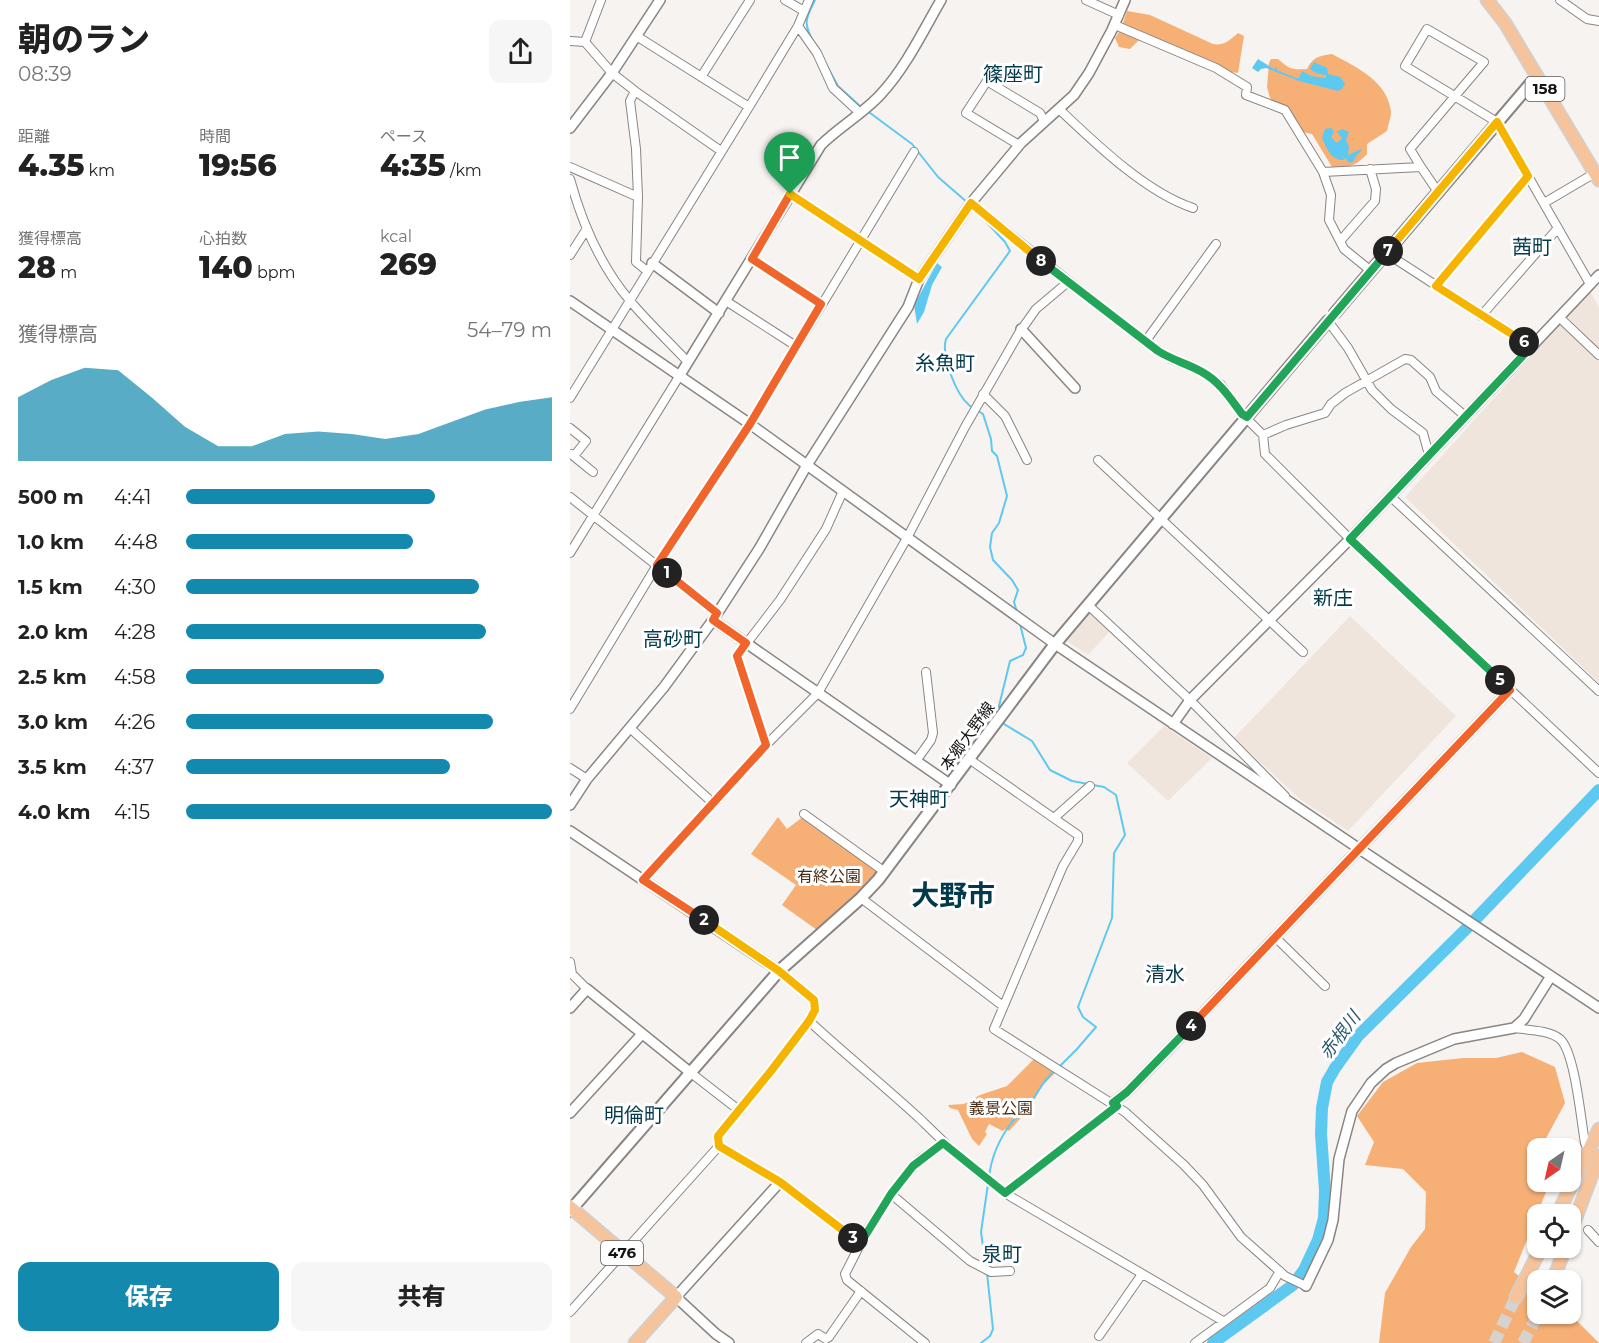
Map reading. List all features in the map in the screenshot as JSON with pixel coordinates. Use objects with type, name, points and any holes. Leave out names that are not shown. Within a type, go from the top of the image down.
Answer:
[{"type":"highway","name":"158","points":[[1487,0],[1505,23],[1597,177]]},
{"type":"highway","points":[[1580,1204],[1596,1155],[1599,1130]]},
{"type":"highway","points":[[1564,1204],[1596,1155]]},
{"type":"highway","name":"476","points":[[571,1209],[676,1297]]},
{"type":"highway","points":[[1516,1297],[1536,1258]]},
{"type":"highway","points":[[634,1343],[676,1297]]},
{"type":"main road","name":"本郷大野線","points":[[571,1209],[779,971],[861,898],[885,872],[1055,644],[1537,76]]},
{"type":"street","points":[[585,42],[601,0]]},
{"type":"street","points":[[570,128],[638,37],[660,0]]},
{"type":"street","points":[[701,77],[750,0]]},
{"type":"street","points":[[785,0],[804,11]]},
{"type":"street","points":[[570,398],[750,107],[798,26],[809,0]]},
{"type":"street","points":[[570,554],[820,145],[880,96],[895,77],[942,0]]},
{"type":"street","points":[[1086,0],[1119,15]]},
{"type":"street","points":[[570,805],[587,779],[664,687],[715,616],[759,549],[807,465],[908,307],[919,279],[971,203],[1019,145],[1074,95],[1089,73],[1115,25],[1125,0]]},
{"type":"street","points":[[1560,0],[1587,19],[1599,21]]},
{"type":"street","points":[[1115,25],[1216,68],[1247,87],[1246,95],[1285,110],[1323,172],[1331,195],[1329,220],[1344,249],[1371,272]]},
{"type":"street","points":[[798,26],[817,53],[833,88],[859,112]]},
{"type":"street","points":[[1438,192],[1410,149],[1455,97],[1484,62],[1426,29],[1405,66],[1455,97],[1497,122],[1590,284]]},
{"type":"street","points":[[638,37],[750,107]]},
{"type":"street","points":[[570,41],[585,42],[612,73],[634,91],[721,151]]},
{"type":"street","points":[[1019,145],[966,113],[987,81],[1040,113],[1044,121]]},
{"type":"street","points":[[634,91],[630,101],[636,149],[638,197],[636,262],[650,267],[719,313]]},
{"type":"street","points":[[1059,109],[1098,146],[1160,193],[1193,208]]},
{"type":"street","points":[[570,709],[657,565],[750,424],[914,152]]},
{"type":"street","points":[[570,167],[638,197]]},
{"type":"street","points":[[1323,172],[1421,167]]},
{"type":"street","points":[[1341,240],[1375,201],[1376,189],[1370,169]]},
{"type":"street","points":[[1436,286],[1528,176]]},
{"type":"street","points":[[1544,203],[1597,177]]},
{"type":"street","points":[[570,179],[586,230],[606,266],[630,300],[688,362]]},
{"type":"street","points":[[790,194],[919,279]]},
{"type":"street","points":[[971,203],[1145,342],[1171,359],[1202,372],[1221,385],[1242,414],[1263,435],[1265,454],[1350,539],[1598,772]]},
{"type":"street","points":[[1481,316],[1558,228]]},
{"type":"street","points":[[570,255],[586,230]]},
{"type":"street","points":[[1145,342],[1216,244]]},
{"type":"street","points":[[1386,253],[1531,347]]},
{"type":"street","points":[[752,259],[821,304]]},
{"type":"street","points":[[1173,724],[1190,700],[1350,539],[1599,275]]},
{"type":"street","points":[[643,880],[766,745],[818,693],[907,538],[983,394],[1021,329],[1035,309],[1068,282]]},
{"type":"street","points":[[570,301],[750,424],[1055,644],[1358,849],[1599,1008]]},
{"type":"street","points":[[726,301],[796,346]]},
{"type":"street","points":[[1332,317],[1372,390],[1391,409],[1423,433],[1429,455]]},
{"type":"street","points":[[1559,317],[1599,355]]},
{"type":"street","points":[[1021,329],[1075,388]]},
{"type":"street","points":[[1263,435],[1325,413],[1331,404],[1367,380],[1405,359],[1411,360],[1430,377],[1436,390],[1465,416]]},
{"type":"street","points":[[983,394],[1005,416],[1027,460]]},
{"type":"street","points":[[570,428],[586,441],[572,454],[594,472]]},
{"type":"street","points":[[1098,460],[1303,652]]},
{"type":"street","points":[[766,745],[737,656],[780,600],[826,529],[843,491]]},
{"type":"street","points":[[1390,496],[1599,691]]},
{"type":"street","points":[[570,497],[657,565],[746,643],[951,785]]},
{"type":"street","points":[[1088,605],[1190,700],[1290,801]]},
{"type":"street","points":[[916,761],[931,740],[933,733],[926,672]]},
{"type":"street","points":[[1005,1193],[1115,1105],[1510,690]]},
{"type":"street","points":[[631,729],[713,803]]},
{"type":"street","points":[[969,759],[1078,835],[1078,842],[1063,866],[994,1029],[1115,1105],[1184,1165],[1203,1185],[1241,1237],[1283,1273],[1304,1286],[1328,1240],[1333,1221],[1339,1160],[1352,1111],[1371,1083],[1396,1063],[1454,1039],[1514,1028],[1549,1034],[1558,1038],[1565,1046],[1577,1092],[1585,1143],[1596,1155]]},
{"type":"street","points":[[570,768],[587,779]]},
{"type":"street","points":[[1054,818],[1090,786]]},
{"type":"street","points":[[804,814],[885,872]]},
{"type":"street","points":[[570,831],[779,971],[814,1000],[815,1010],[740,1111],[718,1136],[719,1146],[570,1312]]},
{"type":"street","points":[[861,898],[1004,1006]]},
{"type":"street","points":[[1275,937],[1325,986]]},
{"type":"street","points":[[570,962],[572,974],[586,989],[740,1111]]},
{"type":"street","points":[[1514,1028],[1524,1019],[1551,976]]},
{"type":"street","points":[[570,1008],[586,989]]},
{"type":"street","points":[[809,1021],[943,1143],[1005,1193],[1223,1321]]},
{"type":"street","points":[[570,1113],[642,1034]]},
{"type":"street","points":[[926,1343],[847,1280],[845,1274],[860,1244],[891,1194],[920,1159],[943,1143]]},
{"type":"street","points":[[719,1146],[780,1182],[860,1244]]},
{"type":"street","points":[[729,1343],[676,1297],[780,1182]]},
{"type":"street","points":[[891,1194],[970,1261],[991,1272],[1010,1272]]},
{"type":"street","points":[[1588,1230],[1599,1242]]},
{"type":"street","points":[[1195,1343],[1270,1288],[1283,1273]]},
{"type":"street","points":[[1099,1336],[1142,1274]]},
{"type":"street","points":[[806,1343],[818,1334],[826,1339],[829,1337],[861,1291]]},
{"type":"shaded area","points":[[1590,291],[1599,307],[1599,683],[1405,497]]},
{"type":"shaded area","points":[[1089,610],[1111,630],[1088,655],[1065,640]]},
{"type":"shaded area","points":[[1350,616],[1456,716],[1348,831],[1300,799],[1234,738]]},
{"type":"shaded area","points":[[1164,726],[1212,758],[1168,801],[1127,763]]},
{"type":"green space","points":[[1127,11],[1150,15],[1213,44],[1224,43],[1238,33],[1244,36],[1238,73],[1224,71],[1148,39],[1138,41],[1130,49],[1119,47],[1115,38],[1121,29]]},
{"type":"green space","points":[[1332,54],[1377,83],[1389,101],[1391,112],[1387,131],[1367,144],[1367,154],[1355,164],[1343,167],[1332,167],[1312,134],[1302,132],[1270,98],[1267,87],[1271,59],[1278,59],[1291,68],[1307,69],[1317,58]]},
{"type":"green space","name":"有終公園","points":[[804,816],[817,828],[880,871],[875,879],[817,930],[782,905],[796,885],[751,854],[778,817],[787,829]]},
{"type":"green space","points":[[1522,1052],[1555,1067],[1565,1103],[1546,1138],[1527,1138],[1527,1192],[1546,1192],[1541,1204],[1527,1204],[1527,1240],[1514,1272],[1527,1282],[1527,1324],[1580,1324],[1599,1343],[1379,1343],[1385,1293],[1411,1247],[1425,1229],[1426,1192],[1403,1169],[1365,1165],[1374,1142],[1357,1116],[1383,1082],[1417,1063],[1463,1058],[1496,1058]]},
{"type":"green space","name":"義景公園","points":[[1035,1058],[1056,1072],[1042,1086],[1029,1109],[1009,1131],[1005,1129],[1003,1131],[989,1124],[985,1132],[987,1134],[979,1146],[972,1139],[958,1110],[948,1105],[964,1104],[980,1095],[1007,1086]]},
{"type":"water","points":[[1258,59],[1296,78],[1299,78],[1302,71],[1311,76],[1326,78],[1326,75],[1310,69],[1314,62],[1327,68],[1328,74],[1340,77],[1345,83],[1338,91],[1299,81],[1266,68],[1258,72],[1252,68]]},
{"type":"water","points":[[1331,128],[1334,132],[1331,137],[1337,143],[1342,138],[1337,132],[1342,129],[1349,132],[1346,140],[1349,147],[1348,155],[1362,150],[1353,162],[1349,163],[1346,158],[1343,160],[1335,158],[1330,153],[1322,138],[1325,129]]},
{"type":"water","points":[[937,263],[942,267],[932,285],[924,312],[917,324],[914,305]]},
{"type":"waterway","points":[[814,43],[808,31],[807,22],[815,0]]},
{"type":"waterway","points":[[827,66],[838,86],[861,107]]},
{"type":"waterway","points":[[866,110],[912,144],[938,177],[968,203]]},
{"type":"waterway","points":[[978,213],[1005,242],[1010,251],[946,339],[945,346],[948,365],[955,384],[965,401],[983,414],[991,439],[992,451],[997,456],[1007,496],[999,523],[992,533],[990,547],[993,560],[1018,590],[1014,602],[1017,612]]},
{"type":"waterway","points":[[1000,712],[999,706],[1010,661],[1023,655],[1026,648],[1020,624]]},
{"type":"waterway","points":[[1003,720],[1004,724],[1032,741],[1050,770],[1072,781],[1088,784]]},
{"type":"waterway","points":[[1059,1067],[1096,1027],[1083,1017],[1078,1007],[1112,918],[1114,853],[1125,835],[1116,795],[1104,787],[1093,785]]},
{"type":"waterway","name":"赤根川","points":[[1213,1343],[1293,1285],[1304,1270],[1318,1240],[1324,1218],[1325,1191],[1321,1134],[1322,1108],[1327,1082],[1335,1068],[1358,1036],[1468,927],[1599,790]]},
{"type":"waterway","points":[[989,1178],[996,1148],[1003,1135],[1054,1071]]},
{"type":"waterway","points":[[986,1268],[981,1232],[988,1184]]},
{"type":"waterway","points":[[981,1343],[990,1336],[993,1329],[987,1273]]},
{"type":"tunnel","points":[[1494,1343],[1516,1297]]},
{"type":"tunnel","points":[[1523,1343],[1533,1324]]},
{"type":"district","name":"篠座町","points":[[1013,74]]},
{"type":"district","name":"茜町","points":[[1532,247]]},
{"type":"district","name":"糸魚町","points":[[945,363]]},
{"type":"district","name":"新庄","points":[[1333,598]]},
{"type":"district","name":"高砂町","points":[[673,639]]},
{"type":"district","name":"天神町","points":[[919,799]]},
{"type":"district","name":"大野市","points":[[953,895]]},
{"type":"district","name":"清水","points":[[1165,974]]},
{"type":"district","name":"明倫町","points":[[634,1115]]},
{"type":"district","name":"泉町","points":[[1002,1254]]},
{"type":"route","points":[[1497,122],[1528,176],[1436,286],[1531,347],[1350,539],[1510,690],[1169,1049],[1113,1103],[1117,1106],[1005,1193],[943,1143],[913,1166],[891,1194],[860,1244],[780,1182],[719,1146],[717,1141],[718,1136],[809,1021],[815,1010],[814,1000],[779,971],[643,880],[766,745],[737,656],[746,643],[713,620],[717,613],[657,565],[750,424],[821,304],[752,259],[790,194],[919,279],[971,203],[1145,342],[1171,359],[1202,372],[1221,385],[1242,414],[1247,417],[1497,122]]}]
